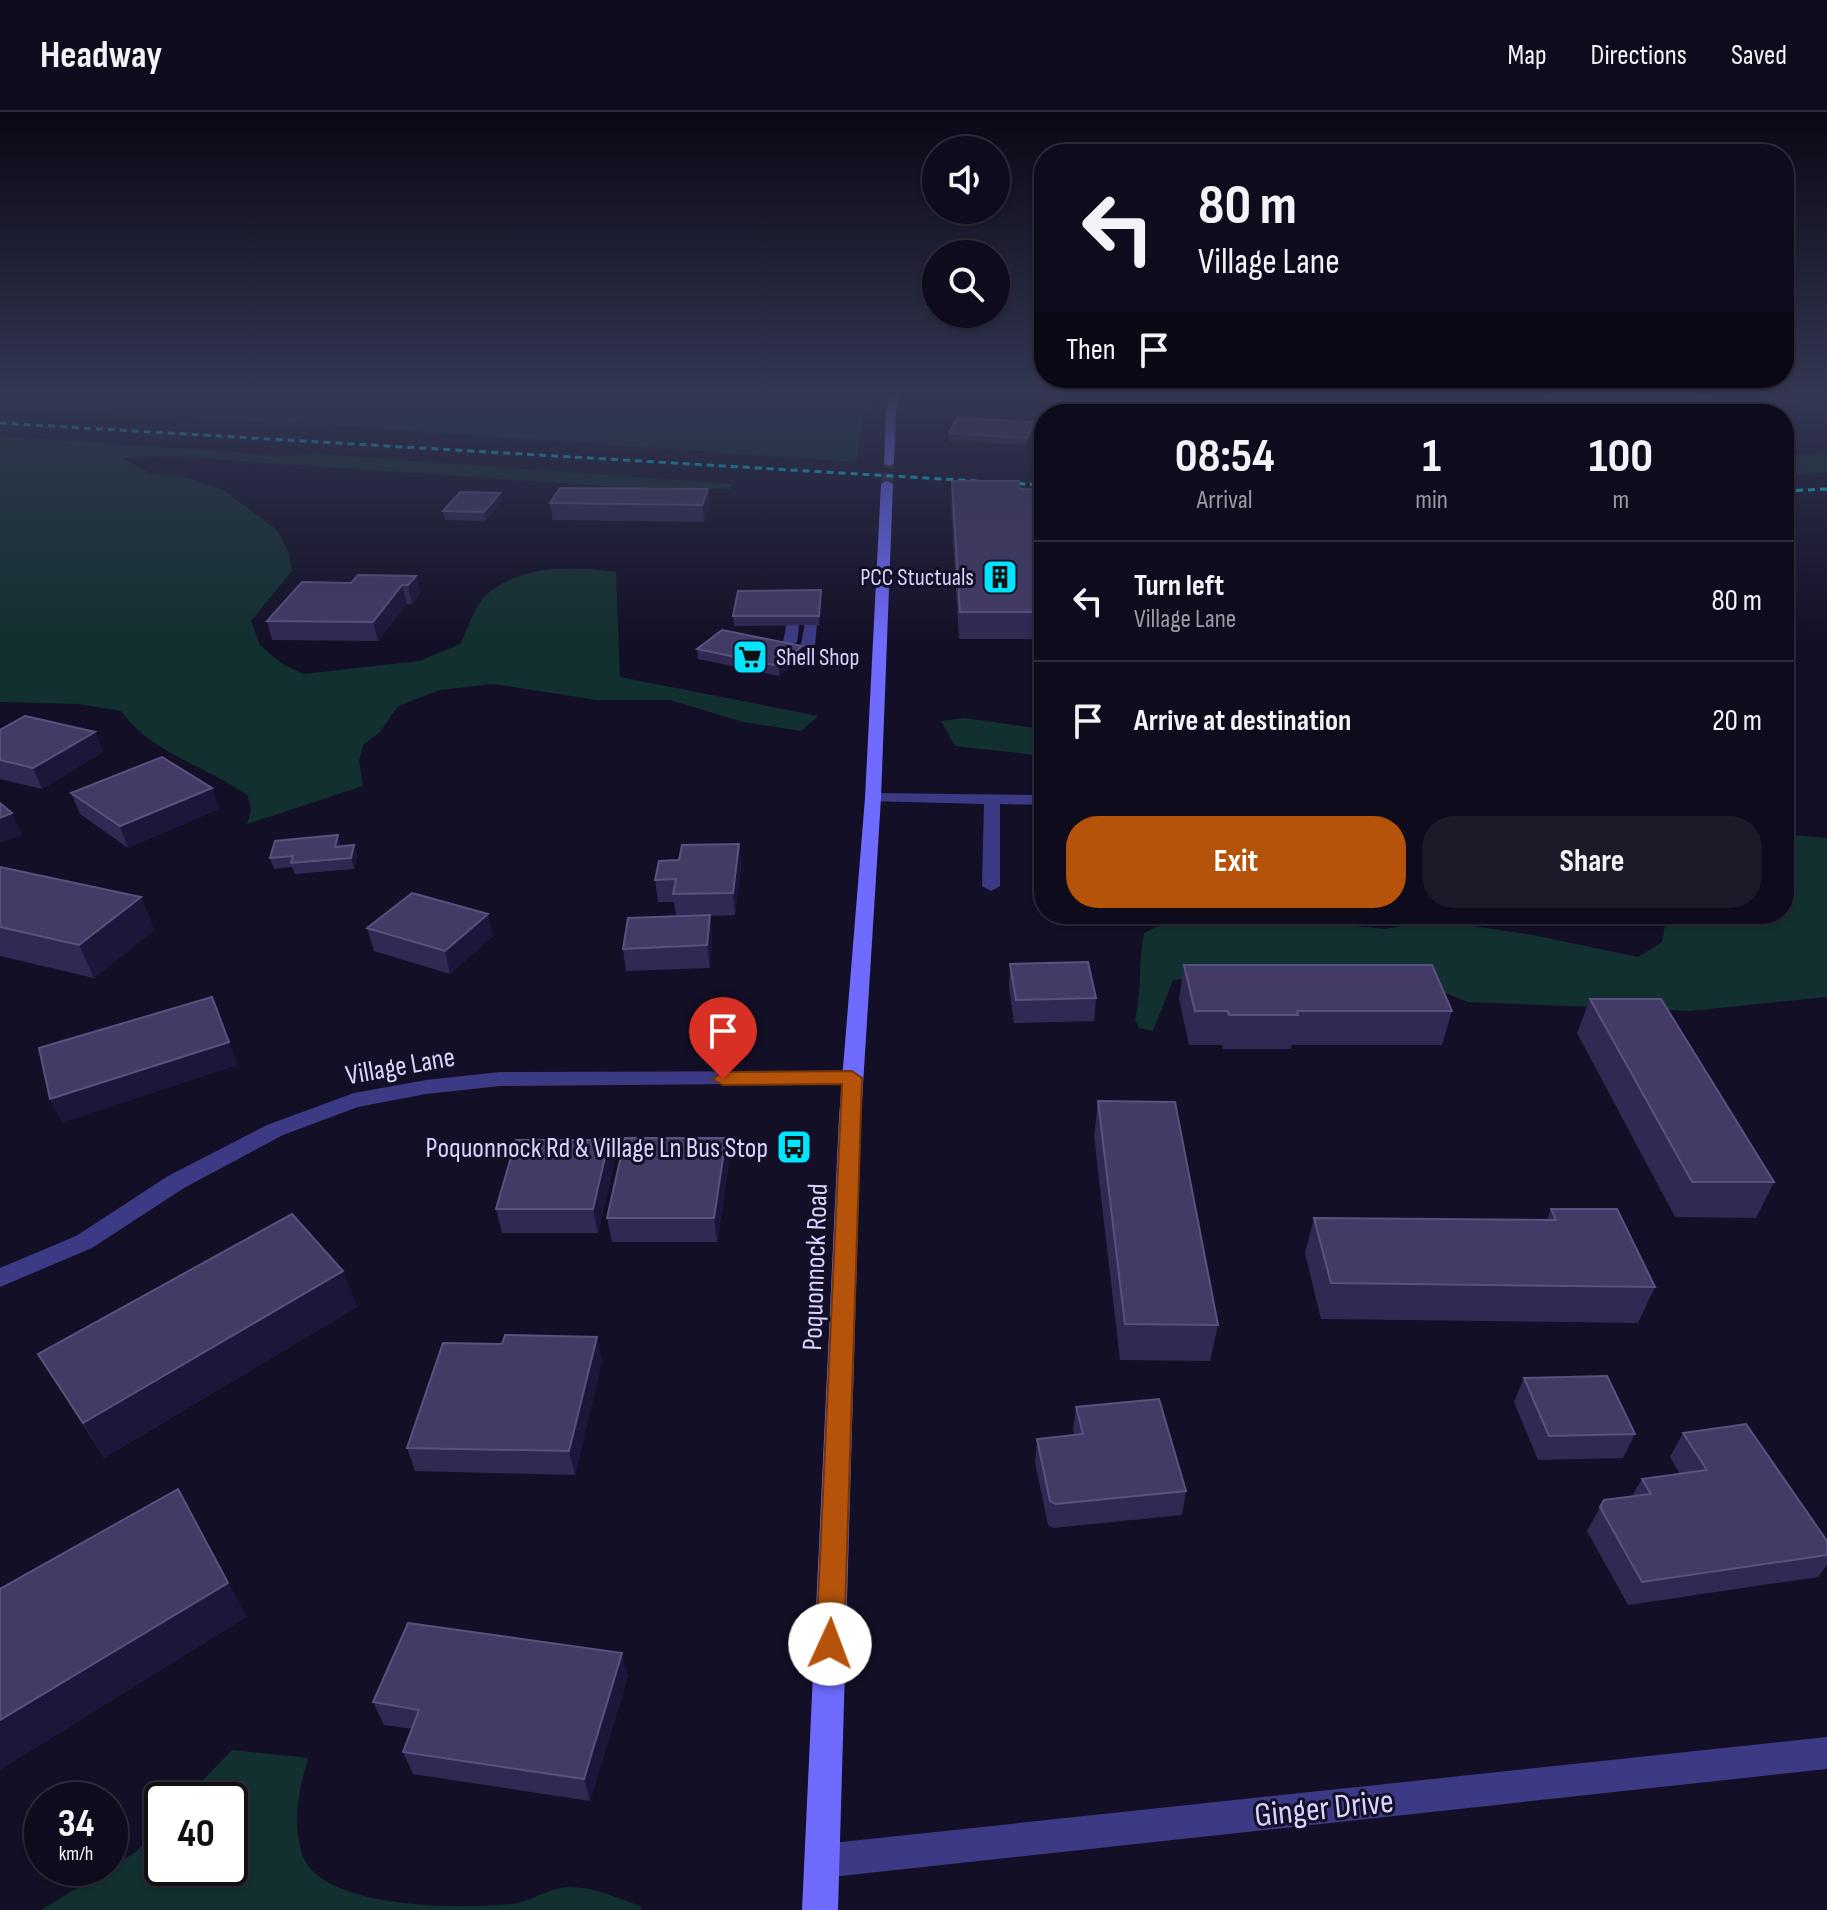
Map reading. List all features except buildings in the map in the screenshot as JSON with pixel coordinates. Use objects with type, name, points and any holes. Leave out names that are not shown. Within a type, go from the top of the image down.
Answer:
[{"type":"street","name":"Poquonnock Road","points":[[820,1910],[852,1078],[873,798],[888,476]]},
{"type":"street","points":[[790,642],[792,625]]},
{"type":"street","points":[[808,645],[810,625]]},
{"type":"street","points":[[873,798],[1034,800]]},
{"type":"street","points":[[991,886],[992,799]]},
{"type":"street","name":"Village Lane","points":[[0,1278],[84,1242],[176,1182],[275,1130],[354,1100],[426,1087],[500,1079],[852,1078]]},
{"type":"street","name":"Ginger Drive","points":[[822,1861],[1827,1753]]},
{"type":"green space","points":[[0,476],[171,476],[222,489],[277,530],[289,553],[292,571],[251,621],[260,645],[281,663],[303,674],[419,661],[460,644],[482,599],[515,577],[565,568],[600,570],[616,572],[620,677],[818,716],[801,731],[743,722],[670,700],[597,700],[493,684],[440,690],[398,706],[380,732],[363,745],[359,761],[363,786],[247,824],[251,811],[248,796],[164,749],[134,726],[121,711],[79,704],[0,702]]},
{"type":"green space","points":[[456,476],[620,476],[732,484],[730,489],[646,489]]},
{"type":"green space","points":[[964,718],[1034,728],[1034,755],[955,746],[941,721]]},
{"type":"green space","points":[[1794,835],[1827,838],[1827,997],[1690,1011],[1468,1002],[1433,988],[1253,970],[1173,980],[1153,1031],[1139,1028],[1135,1020],[1144,933],[1163,924],[1335,924],[1386,929],[1412,924],[1459,924],[1533,935],[1638,957],[1662,942],[1665,924],[1794,924]]},
{"type":"green space","points":[[232,1750],[308,1758],[298,1805],[297,1829],[302,1854],[314,1872],[336,1886],[363,1896],[429,1905],[489,1906],[511,1904],[555,1889],[579,1887],[615,1896],[640,1906],[642,1910],[41,1910],[80,1886],[128,1886],[128,1857],[144,1843],[144,1886],[248,1886],[248,1782],[201,1782]]},
{"type":"tunnel","points":[[887,484],[888,476]]},
{"type":"railway","points":[[891,476],[1034,484]]},
{"type":"railway","points":[[1794,491],[1827,489]]},
{"type":"place","name":"PCC Stuctuals","points":[[1000,577]]},
{"type":"place","name":"Shell Shop","points":[[750,657]]},
{"type":"place","name":"Poquonnock Rd & Village Ln Bus Stop","points":[[794,1147]]},
{"type":"route","points":[[723,1079],[852,1078],[830,1644]]}]
